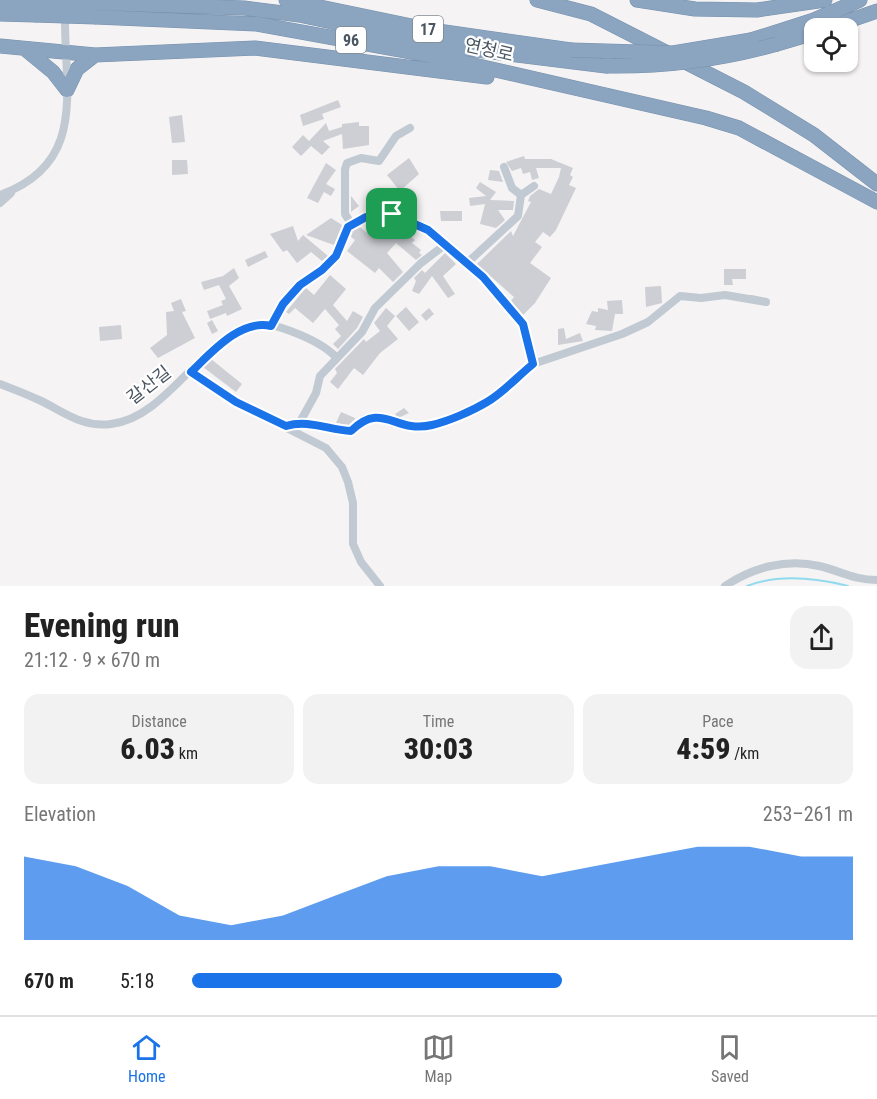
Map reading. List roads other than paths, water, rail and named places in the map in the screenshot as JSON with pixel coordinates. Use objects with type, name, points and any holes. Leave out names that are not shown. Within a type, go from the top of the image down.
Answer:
[{"type":"highway","name":"연청로","points":[[286,0],[441,32],[571,50],[673,53],[750,40],[814,20],[860,0]]},
{"type":"highway","points":[[537,0],[567,6]]},
{"type":"highway","points":[[547,0],[609,23],[744,92],[877,173]]},
{"type":"highway","points":[[637,0],[695,9],[757,10],[825,0]]},
{"type":"highway","points":[[0,2],[35,8]]},
{"type":"highway","name":"연청로","points":[[0,14],[35,8],[100,3],[244,8],[299,15],[445,46],[606,66],[655,66],[710,61],[804,36]]},
{"type":"highway","name":"연청로","points":[[35,8],[96,17],[257,24],[439,57],[739,128],[810,164],[877,202]]},
{"type":"highway","points":[[857,18],[877,11]]},
{"type":"highway","points":[[0,46],[95,55],[255,48],[439,69],[602,95]]},
{"type":"highway","points":[[25,49],[53,72],[67,90],[77,69],[95,55]]},
{"type":"highway","points":[[814,135],[877,184]]},
{"type":"highway","points":[[810,164],[877,213]]},
{"type":"street","points":[[0,202],[42,172],[59,148],[66,125],[65,0]]},
{"type":"street","points":[[352,225],[345,214],[347,163],[361,158],[379,161],[396,136],[410,128]]},
{"type":"street","points":[[504,167],[512,188],[520,195]]},
{"type":"street","points":[[520,195],[534,186]]},
{"type":"street","points":[[0,187],[17,189]]},
{"type":"street","points":[[0,195],[17,189]]},
{"type":"street","points":[[467,263],[518,216],[520,195]]},
{"type":"street","points":[[271,326],[283,304],[300,285],[322,270],[336,256],[348,227],[366,217],[392,214],[428,230],[467,263],[523,324],[533,364]]},
{"type":"street","points":[[300,422],[316,393],[320,376],[362,332],[375,308],[421,263],[446,244]]},
{"type":"street","points":[[286,426],[300,422],[351,431],[364,419],[376,416],[402,426],[431,425],[488,402],[533,364],[622,334],[648,322],[680,296],[700,298],[725,295],[766,302],[751,299]]},
{"type":"street","name":"갈산길","points":[[0,384],[39,400],[69,417],[92,425],[112,424],[132,418],[150,407],[237,333],[263,324],[312,339],[336,357]]},
{"type":"street","points":[[191,372],[236,402],[326,448],[342,467],[353,503],[353,544],[361,562],[380,586]]},
{"type":"street","points":[[725,586],[737,578],[782,562],[818,565],[859,580],[877,580]]},
{"type":"waterway","points":[[747,586],[771,580],[797,578],[848,586]]}]
